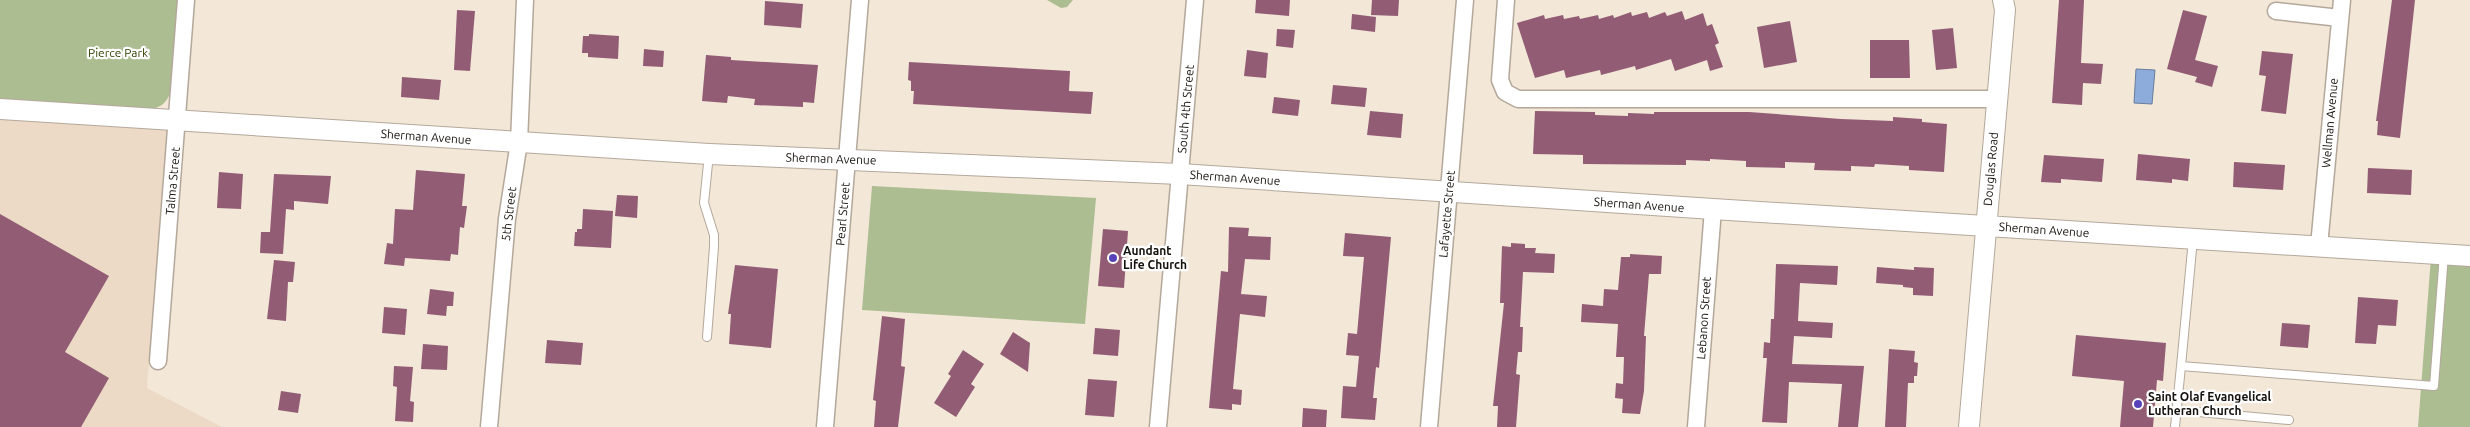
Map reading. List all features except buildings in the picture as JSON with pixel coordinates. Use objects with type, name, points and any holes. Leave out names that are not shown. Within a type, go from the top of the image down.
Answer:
[{"type":"street","name":"Talma Street","points":[[158,362],[186,0]]},
{"type":"street","name":"5th Street","points":[[489,427],[507,219],[519,142],[525,0]]},
{"type":"street","name":"Pearl Street","points":[[825,427],[860,0]]},
{"type":"street","name":"South 4th Street","points":[[1158,427],[1195,0]]},
{"type":"street","name":"Lafayette Street","points":[[1429,427],[1465,0]]},
{"type":"street","points":[[1506,0],[1500,80],[1505,92],[1518,100],[1997,99]]},
{"type":"street","name":"Douglas Road","points":[[1969,427],[2005,10],[2003,0]]},
{"type":"street","name":"Wellman Avenue","points":[[2319,246],[2342,0]]},
{"type":"street","points":[[2276,11],[2340,18]]},
{"type":"street","name":"Sherman Avenue","points":[[0,109],[709,154],[1180,174],[1713,210],[2470,256]]},
{"type":"street","name":"Lebanon Street","points":[[1696,427],[1713,210]]},
{"type":"lane","points":[[707,336],[714,247],[714,235],[704,203],[709,154]]},
{"type":"lane","points":[[2175,427],[2193,239]]},
{"type":"lane","points":[[2181,366],[2434,386],[2444,254]]},
{"type":"lane","points":[[2176,410],[2289,420]]},
{"type":"shaded area","points":[[0,117],[167,130],[147,388],[222,427],[0,427]]},
{"type":"green space","name":"Pierce Park","points":[[0,0],[178,0],[170,94],[164,103],[156,108],[149,109],[0,99]]},
{"type":"green space","points":[[1047,0],[1073,0],[1067,7],[1061,8]]},
{"type":"green space","points":[[872,186],[1096,198],[1085,324],[862,310]]},
{"type":"green space","points":[[2431,257],[2470,260],[2470,427],[2418,427]]},
{"type":"water","points":[[2136,69],[2155,70],[2152,104],[2134,103]]},
{"type":"place","name":"Aundant Life Church","points":[[1113,258]]},
{"type":"place","name":"Saint Olaf Evangelical Lutheran Church","points":[[2138,404]]}]
